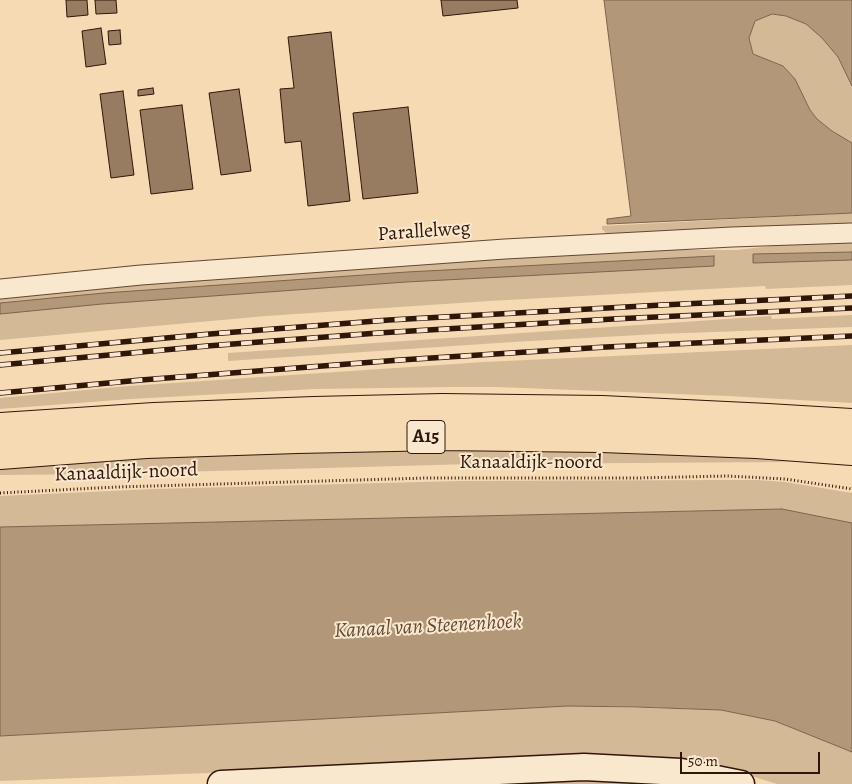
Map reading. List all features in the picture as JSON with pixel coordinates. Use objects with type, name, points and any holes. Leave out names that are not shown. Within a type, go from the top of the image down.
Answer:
[{"type":"highway","name":"A15","points":[[0,427],[154,417],[442,408],[602,410],[852,423]]},
{"type":"highway","name":"A15","points":[[0,455],[146,444],[441,436],[602,438],[756,444],[852,451]]},
{"type":"street","name":"Parallelweg","points":[[0,288],[141,275],[451,252],[732,237],[852,233]]},
{"type":"street","points":[[221,784],[584,768],[680,772],[741,784]]},
{"type":"path","name":"Kanaaldijk-noord","points":[[0,493],[127,487],[427,478],[727,476],[785,479],[852,489]]},
{"type":"shaded area","points":[[772,14],[786,16],[806,24],[822,38],[838,57],[852,86],[852,143],[817,119],[810,110],[795,79],[783,66],[753,54],[749,38],[755,21]]},
{"type":"shaded area","points":[[852,213],[852,227],[611,238],[602,229],[602,226]]},
{"type":"shaded area","points":[[852,242],[852,285],[766,289],[765,286],[489,301],[266,316],[0,340],[0,297],[83,288],[500,257],[650,250],[737,250],[789,244]]},
{"type":"shaded area","points":[[852,315],[852,327],[658,334],[228,361],[228,353],[771,316],[772,319]]},
{"type":"shaded area","points":[[852,345],[852,403],[728,396],[451,387],[315,389],[130,399],[0,409],[0,398],[129,386],[484,362]]},
{"type":"shaded area","points":[[298,446],[632,449],[790,462],[472,464],[0,475],[0,465]]},
{"type":"shaded area","points":[[757,480],[785,482],[852,493],[852,523],[782,509],[0,527],[0,496],[154,489],[459,481]]},
{"type":"shaded area","points":[[568,706],[720,710],[775,721],[852,752],[852,784],[777,784],[726,768],[672,758],[649,756],[0,781],[0,736]]},
{"type":"shaded area","points":[[617,777],[693,784],[440,784]]},
{"type":"water","points":[[604,0],[852,0],[852,86],[838,57],[822,38],[806,24],[786,16],[772,14],[755,21],[749,38],[753,54],[783,66],[795,79],[810,110],[817,119],[852,143],[852,213],[607,224],[607,219],[631,216]]},
{"type":"water","points":[[852,252],[852,260],[753,263],[753,254]]},
{"type":"water","points":[[714,256],[714,266],[406,282],[102,304],[0,314],[0,303],[104,293],[407,272]]},
{"type":"water","name":"Kanaal van Steenenhoek","points":[[782,509],[852,523],[852,752],[775,721],[721,710],[636,707],[568,706],[0,736],[0,527]]},
{"type":"building","points":[[66,0],[87,0],[88,15],[67,17]]},
{"type":"building","points":[[95,0],[116,0],[117,13],[96,14]]},
{"type":"building","points":[[441,0],[517,0],[518,8],[443,16]]},
{"type":"building","points":[[101,28],[106,64],[86,67],[82,31]]},
{"type":"building","points":[[120,30],[121,44],[109,45],[108,31]]},
{"type":"building","points":[[331,32],[350,201],[308,206],[301,141],[285,143],[280,89],[294,88],[288,37]]},
{"type":"building","points":[[153,88],[154,94],[138,96],[138,90]]},
{"type":"building","points":[[239,89],[251,171],[221,175],[209,93]]},
{"type":"building","points":[[123,91],[134,175],[111,178],[100,94]]},
{"type":"building","points":[[182,105],[193,189],[151,194],[140,110]]},
{"type":"building","points":[[408,107],[418,193],[363,199],[353,113]]},
{"type":"railway","points":[[0,353],[389,320],[852,296]]},
{"type":"railway","points":[[0,365],[378,333],[613,319],[852,308]]},
{"type":"railway","points":[[0,393],[400,360],[606,347],[852,336]]}]
